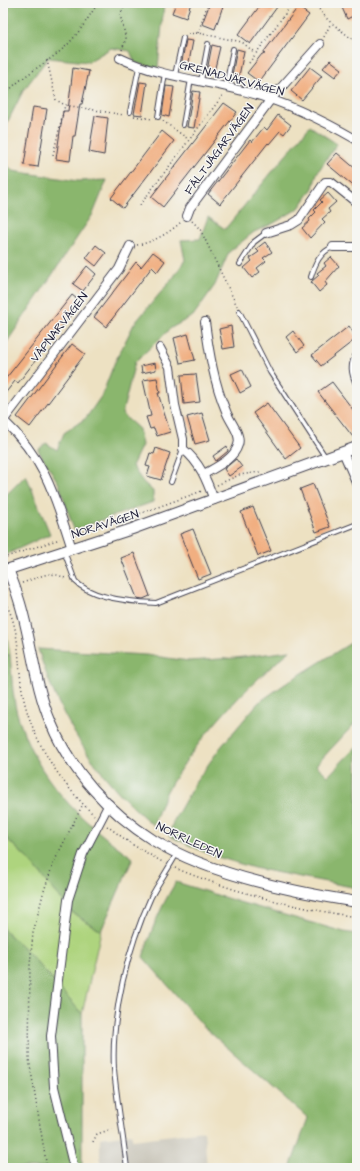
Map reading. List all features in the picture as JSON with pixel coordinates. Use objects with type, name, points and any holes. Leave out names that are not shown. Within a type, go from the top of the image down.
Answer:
[{"type":"street","name":"FÄLTJÄGARVÄGEN","points":[[187,216],[190,208],[271,99],[320,44]]},
{"type":"street","name":"GRENADJÄRVÄGEN","points":[[120,58],[138,67],[227,87],[271,99],[311,116],[357,140]]},
{"type":"street","points":[[266,232],[292,225],[299,220],[325,182],[331,182],[357,203]]},
{"type":"street","name":"VÄPNARVÄGEN","points":[[3,420],[119,269],[130,246]]},
{"type":"street","points":[[333,247],[357,248]]},
{"type":"street","points":[[204,474],[223,463],[232,454],[238,445],[239,436],[227,416],[220,397],[205,322]]},
{"type":"street","points":[[160,348],[170,367],[175,405],[183,439],[183,449],[191,455],[204,474],[214,500]]},
{"type":"street","points":[[3,420],[22,438],[45,474],[68,536],[68,550]]},
{"type":"street","name":"NORAVÄGEN","points":[[6,570],[214,500],[357,447]]},
{"type":"street","points":[[343,452],[357,484]]},
{"type":"street","name":"NORRLEDEN","points":[[6,570],[19,601],[37,681],[51,724],[61,743],[85,778],[109,804],[140,831],[177,852],[212,866],[253,879],[322,896],[357,902]]},
{"type":"street","points":[[74,1168],[54,1088],[51,1036],[68,900],[83,854],[109,804]]},
{"type":"lane","points":[[176,75],[182,38]]},
{"type":"lane","points":[[201,81],[208,44]]},
{"type":"lane","points":[[227,87],[233,49]]},
{"type":"lane","points":[[130,112],[138,67]]},
{"type":"lane","points":[[158,117],[165,73]]},
{"type":"lane","points":[[183,125],[191,79]]},
{"type":"lane","points":[[240,264],[254,242],[266,232]]},
{"type":"lane","points":[[311,277],[315,264],[324,250],[333,247]]},
{"type":"lane","points":[[239,311],[270,372],[326,458]]},
{"type":"lane","points":[[357,353],[351,368],[352,376],[357,386]]},
{"type":"lane","points":[[171,482],[183,449]]},
{"type":"lane","points":[[68,550],[75,581],[78,584],[95,593],[129,602],[156,603],[357,524]]},
{"type":"lane","points":[[127,1168],[114,1067],[119,1001],[132,950],[145,912],[152,896],[177,852]]},
{"type":"path","points":[[3,98],[14,85],[66,46],[75,36],[98,3]]},
{"type":"path","points":[[120,58],[126,38],[120,15],[126,3]]},
{"type":"path","points":[[198,33],[208,3]]},
{"type":"path","points":[[249,63],[293,3]]},
{"type":"path","points":[[314,3],[331,23],[357,43]]},
{"type":"path","points":[[320,44],[331,23]]},
{"type":"path","points":[[182,38],[188,34],[198,33],[242,42],[256,53]]},
{"type":"path","points":[[47,60],[56,100],[65,105],[163,120],[188,139]]},
{"type":"path","points":[[140,205],[227,87]]},
{"type":"path","points":[[53,155],[65,105]]},
{"type":"path","points":[[130,246],[144,244],[160,237],[174,228],[187,216],[200,229],[239,311]]},
{"type":"path","points":[[3,558],[125,519],[210,488],[239,475],[262,472]]},
{"type":"path","points":[[14,586],[52,573],[58,574],[78,584]]},
{"type":"path","points":[[3,599],[14,622],[22,690],[33,726],[51,762],[83,803],[100,821],[139,849],[170,866],[211,882],[307,908],[357,917]]},
{"type":"path","points":[[48,1168],[29,1059],[30,965],[33,933],[43,894],[53,864],[83,803]]},
{"type":"path","points":[[93,1142],[97,1134],[109,1129]]},
{"type":"shaded area","points":[[204,1131],[207,1168],[100,1168],[100,1138],[131,1134],[133,1140]]},
{"type":"green space","points":[[3,3],[164,3],[158,68],[135,63],[130,51],[111,48],[88,62],[48,58],[23,91],[7,123],[4,162],[13,171],[78,181],[107,180],[93,214],[3,348]]},
{"type":"green space","points":[[310,126],[337,144],[317,173],[313,188],[299,208],[274,223],[254,232],[229,252],[215,285],[193,316],[171,328],[135,362],[122,414],[139,429],[142,445],[132,466],[143,482],[153,491],[153,502],[74,530],[59,484],[38,450],[46,443],[57,450],[64,433],[86,418],[102,395],[114,364],[134,324],[173,278],[185,260],[181,240],[200,239],[208,217],[225,229]]},
{"type":"green space","points":[[26,475],[50,534],[3,556],[3,498]]},
{"type":"green space","points":[[3,625],[6,630],[10,655],[3,655]]},
{"type":"green space","points":[[357,639],[357,721],[316,765],[328,776],[357,746],[357,888],[254,868],[211,855],[169,836],[173,822],[195,783],[220,748],[258,703],[285,684]]},
{"type":"green space","points":[[38,649],[146,655],[189,661],[235,658],[290,651],[238,698],[207,733],[179,771],[167,791],[153,825],[114,788],[82,746],[57,699]]},
{"type":"green space","points":[[3,655],[10,655],[15,706],[25,737],[48,778],[62,796],[95,829],[133,858],[101,931],[73,913],[29,860],[3,835]]},
{"type":"green space","points":[[3,835],[29,860],[73,913],[101,931],[82,1014],[28,952],[3,929]]},
{"type":"green space","points":[[176,882],[239,902],[344,932],[357,934],[357,1168],[290,1168],[308,1118],[205,1028],[143,957],[157,918]]},
{"type":"green space","points":[[3,929],[28,952],[82,1014],[82,1168],[3,1168]]},
{"type":"building","points":[[176,3],[191,3],[186,18],[172,13]]},
{"type":"building","points":[[210,3],[224,3],[215,29],[202,24]]},
{"type":"building","points":[[262,3],[280,3],[250,44],[238,35]]},
{"type":"building","points":[[340,3],[353,3],[357,14],[347,19]]},
{"type":"building","points":[[298,7],[309,15],[259,82],[247,73],[262,54],[265,54],[263,53]]},
{"type":"building","points":[[186,40],[193,41],[188,67],[181,66]]},
{"type":"building","points":[[212,45],[220,47],[214,72],[207,71]]},
{"type":"building","points":[[237,49],[244,51],[239,76],[232,75]]},
{"type":"building","points":[[330,60],[342,69],[335,77],[323,68]]},
{"type":"building","points":[[310,67],[322,76],[302,100],[291,91]]},
{"type":"building","points":[[73,68],[89,71],[82,104],[80,104],[75,136],[73,136],[70,161],[56,159],[63,111],[68,111]]},
{"type":"building","points":[[140,82],[147,83],[142,115],[134,114]]},
{"type":"building","points":[[166,86],[174,87],[169,117],[162,115]]},
{"type":"building","points":[[193,91],[200,92],[194,128],[187,127]]},
{"type":"building","points":[[224,103],[237,112],[163,207],[151,197]]},
{"type":"building","points":[[33,107],[47,109],[38,167],[24,165]]},
{"type":"building","points":[[278,115],[291,125],[284,134],[280,131],[269,144],[268,143],[220,204],[208,194],[250,140],[252,142],[264,127],[267,130]]},
{"type":"building","points":[[95,116],[108,118],[104,155],[89,152]]},
{"type":"building","points":[[162,131],[174,141],[123,208],[111,198]]},
{"type":"building","points":[[337,153],[357,170],[357,189],[327,164]]},
{"type":"building","points":[[328,193],[336,202],[328,209],[330,212],[322,219],[325,222],[310,238],[302,228],[310,221],[309,219],[316,212],[314,210],[322,202],[320,200]]},
{"type":"building","points":[[265,242],[272,252],[263,258],[266,261],[257,268],[260,272],[252,278],[244,268],[252,261],[250,258],[259,252],[256,249]]},
{"type":"building","points":[[96,245],[106,253],[96,266],[86,258]]},
{"type":"building","points":[[153,252],[165,261],[157,272],[152,267],[106,327],[94,317],[136,262],[141,267]]},
{"type":"building","points":[[331,257],[339,266],[325,282],[327,285],[319,292],[311,282],[319,275],[317,273],[326,266],[324,263]]},
{"type":"building","points":[[87,266],[96,274],[83,291],[73,284]]},
{"type":"building","points":[[72,295],[81,302],[18,383],[15,381],[3,396],[3,382]]},
{"type":"building","points":[[231,326],[234,347],[223,349],[219,329]]},
{"type":"building","points":[[349,326],[357,338],[321,366],[312,355]]},
{"type":"building","points":[[293,331],[304,346],[297,352],[286,337]]},
{"type":"building","points":[[188,334],[195,360],[180,363],[174,338]]},
{"type":"building","points":[[72,344],[85,354],[30,427],[17,417]]},
{"type":"building","points":[[155,363],[156,370],[142,373],[141,366]]},
{"type":"building","points":[[242,369],[251,387],[240,393],[231,374]]},
{"type":"building","points":[[196,374],[200,402],[184,404],[181,375]]},
{"type":"building","points":[[157,378],[160,393],[158,393],[170,432],[157,436],[154,428],[150,429],[146,417],[151,416],[143,380]]},
{"type":"building","points":[[332,382],[357,415],[357,434],[353,437],[318,392]]},
{"type":"building","points":[[267,403],[300,448],[286,459],[253,413]]},
{"type":"building","points":[[202,413],[210,440],[195,444],[187,417]]},
{"type":"building","points":[[227,446],[228,451],[216,461],[213,456]]},
{"type":"building","points":[[156,448],[170,453],[161,480],[147,476],[150,467],[146,466],[150,453],[154,454]]},
{"type":"building","points":[[236,459],[242,467],[229,476],[224,469]]},
{"type":"building","points":[[313,484],[330,527],[316,532],[300,489]]},
{"type":"building","points":[[253,507],[271,551],[258,556],[241,512]]},
{"type":"building","points":[[193,529],[211,574],[198,579],[180,534]]},
{"type":"building","points":[[134,553],[150,596],[143,599],[137,598],[121,558]]}]
